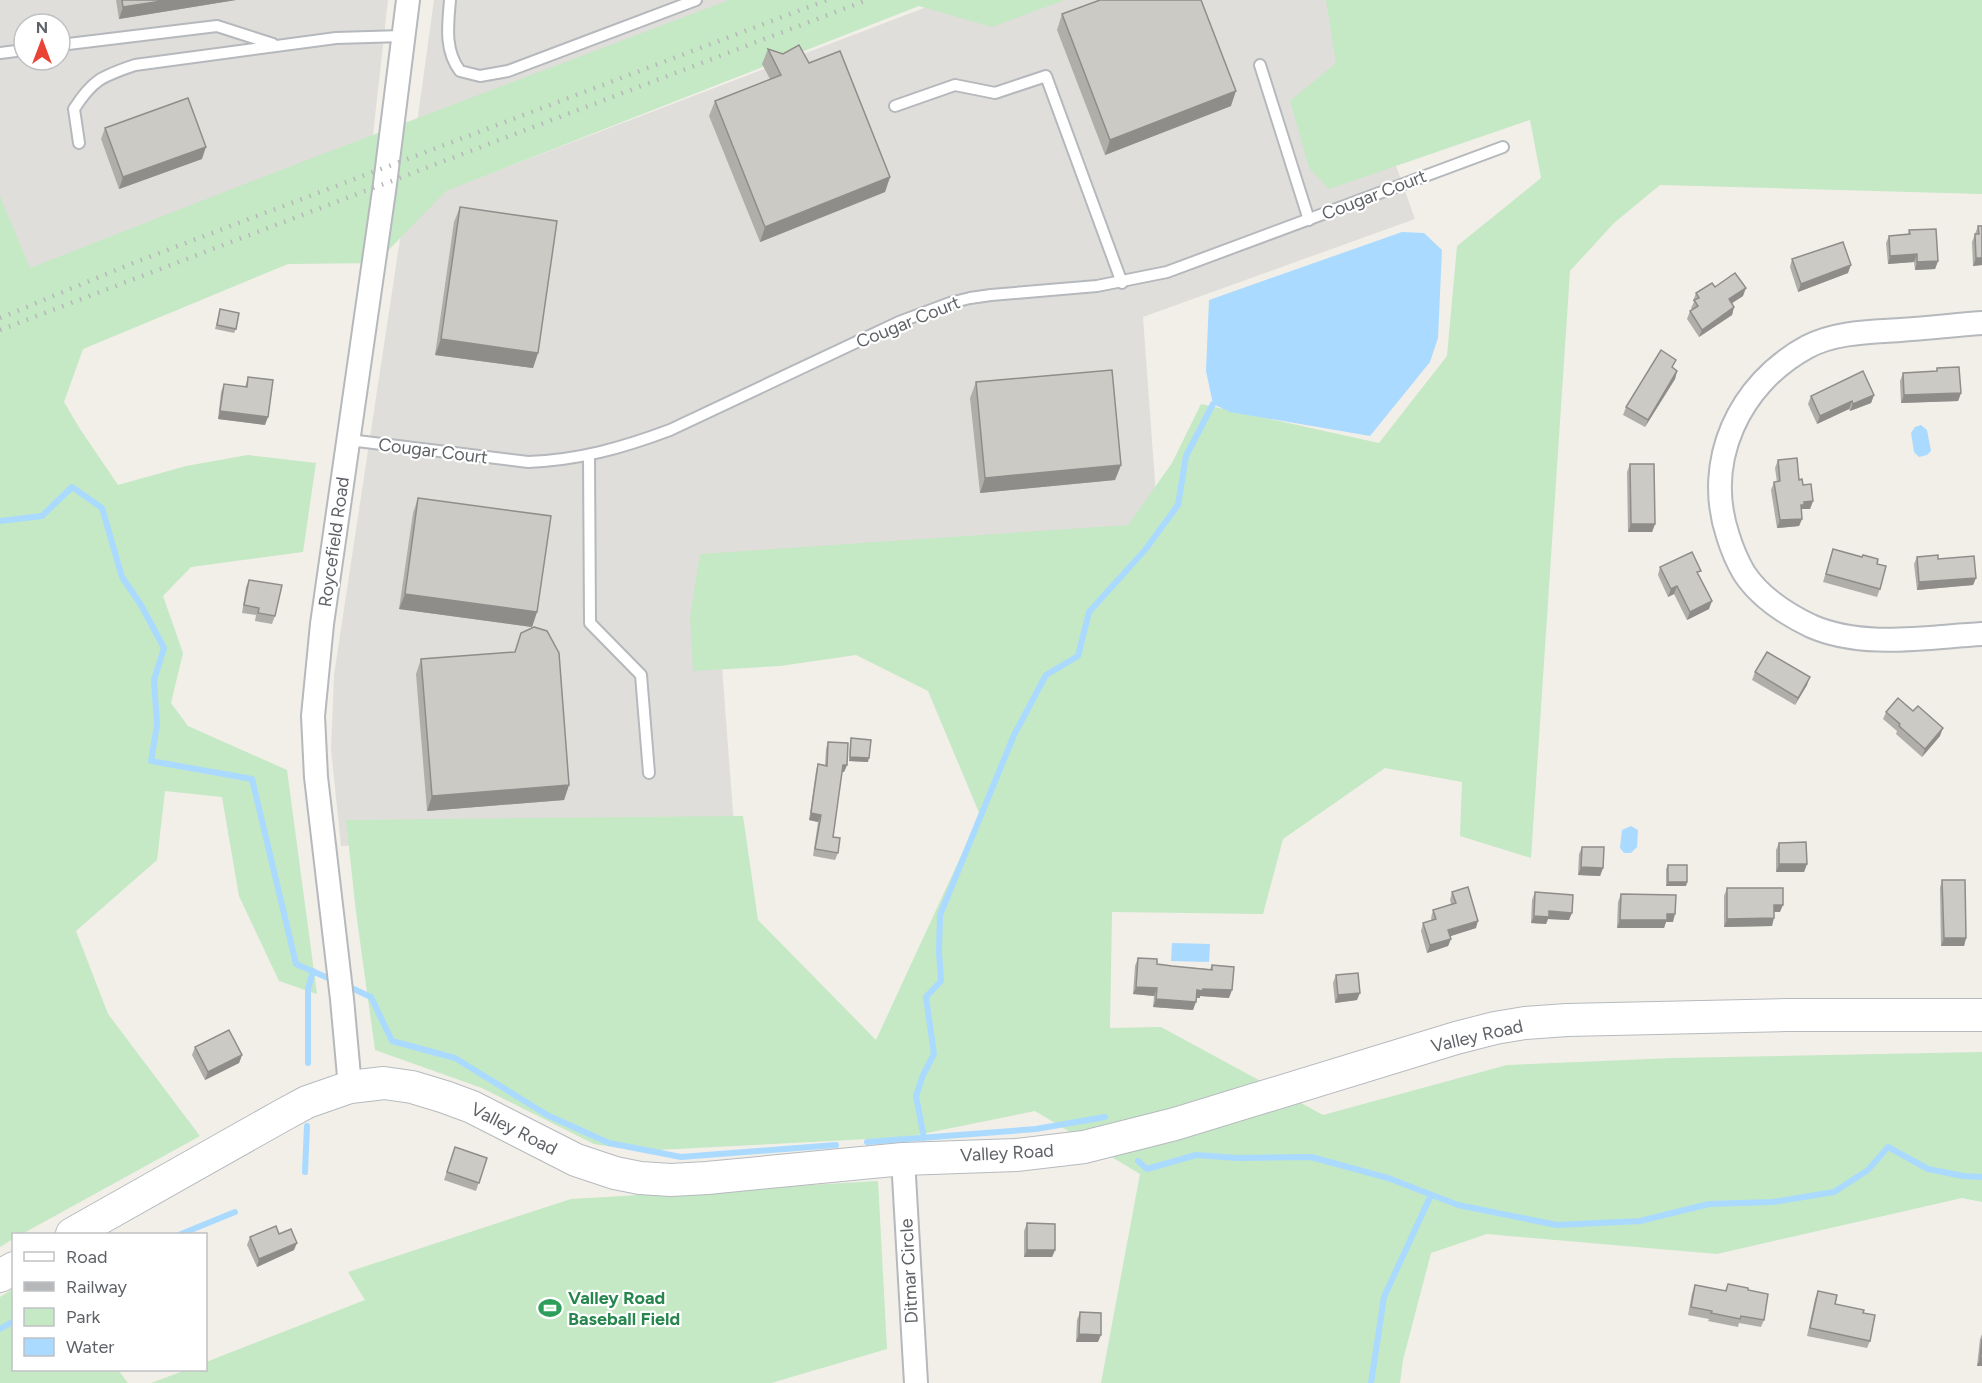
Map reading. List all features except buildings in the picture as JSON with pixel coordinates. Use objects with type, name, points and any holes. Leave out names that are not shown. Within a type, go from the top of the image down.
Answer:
[{"type":"street","name":"Roycefield Road","points":[[350,1087],[316,777],[313,716],[321,634],[386,184],[408,0]]},
{"type":"street","points":[[1982,323],[1860,333],[1826,339],[1807,347],[1773,370],[1759,384],[1736,418],[1728,437],[1720,477],[1722,518],[1735,557],[1745,575],[1775,605],[1811,626],[1842,637],[1876,640],[1982,634]]},
{"type":"street","name":"Valley Road","points":[[74,1233],[307,1102],[350,1087],[384,1083],[412,1087],[446,1097],[497,1119],[576,1160],[615,1173],[640,1179],[707,1179],[903,1159],[1016,1155],[1084,1147],[1127,1138],[1186,1121],[1456,1038],[1525,1023],[1786,1015],[1982,1015]]},
{"type":"street","name":"Ditmar Circle","points":[[903,1159],[916,1383]]},
{"type":"lane","points":[[450,0],[448,41],[451,55],[460,71],[480,76],[508,71],[696,0]]},
{"type":"lane","points":[[72,44],[217,26],[276,45]]},
{"type":"lane","points":[[79,143],[74,109],[86,90],[104,76],[135,65],[336,38],[403,36]]},
{"type":"lane","points":[[1260,65],[1309,220]]},
{"type":"lane","points":[[895,106],[955,85],[995,93],[1046,76],[1122,283]]},
{"type":"lane","name":"Cougar Court","points":[[349,440],[528,462],[589,456],[636,443],[670,430],[888,327],[950,303],[991,295],[1122,283],[1167,272],[1503,147]]},
{"type":"lane","points":[[589,456],[590,623],[641,675],[650,773]]},
{"type":"shaded area","points":[[0,0],[388,0],[372,144],[24,275],[0,237]]},
{"type":"shaded area","points":[[434,0],[741,0],[417,123]]},
{"type":"shaded area","points":[[945,0],[1337,0],[1415,219],[1143,317],[1158,523],[714,560],[734,826],[341,846],[331,749],[334,675],[405,206]]},
{"type":"green space","points":[[729,0],[1065,0],[992,27],[919,6],[446,191],[376,263],[288,264],[83,349],[64,402],[118,485],[186,466],[248,455],[316,463],[303,552],[191,567],[163,596],[183,653],[171,703],[188,726],[287,770],[317,994],[279,981],[239,896],[222,797],[165,791],[157,860],[76,931],[108,1014],[200,1136],[24,1233],[12,1233],[12,1240],[0,1247],[0,196],[30,268]]},
{"type":"green space","points":[[1326,0],[1982,0],[1982,194],[1660,185],[1614,223],[1570,271],[1531,858],[1460,836],[1462,782],[1385,768],[1283,839],[1263,914],[1112,912],[1110,1028],[1161,1027],[1323,1115],[1507,1065],[1673,1058],[1982,1052],[1982,1202],[1962,1198],[1717,1254],[1487,1234],[1431,1253],[1403,1360],[1400,1383],[1101,1383],[1140,1174],[1035,1111],[907,1137],[638,1151],[594,1144],[482,1088],[375,1050],[346,820],[743,816],[758,920],[876,1040],[980,815],[928,691],[856,655],[780,666],[693,671],[690,617],[700,554],[1128,525],[1172,463],[1201,404],[1379,443],[1447,356],[1457,246],[1541,178],[1530,120],[1329,189],[1309,168],[1290,101],[1336,63]]},
{"type":"green space","points":[[878,1181],[887,1349],[771,1383],[151,1383],[183,1371],[207,1371],[207,1362],[365,1300],[348,1272],[571,1199]]},
{"type":"green space","points":[[12,1290],[12,1371],[119,1371],[128,1383],[0,1383],[0,1297]]},
{"type":"water","points":[[1402,232],[1424,233],[1442,250],[1438,338],[1430,362],[1370,436],[1230,412],[1213,404],[1206,371],[1209,300]]},
{"type":"water","points":[[1921,425],[1927,430],[1931,451],[1919,457],[1914,452],[1911,433],[1915,427]]},
{"type":"water","points":[[1631,826],[1638,830],[1637,847],[1631,853],[1624,853],[1620,848],[1622,830]]},
{"type":"water","points":[[1172,943],[1210,944],[1209,962],[1171,961]]},
{"type":"waterway","points":[[924,1138],[916,1096],[923,1075],[934,1054],[926,997],[941,981],[940,915],[1014,735],[1046,675],[1078,656],[1089,612],[1145,550],[1178,505],[1186,456],[1213,404]]},
{"type":"waterway","points":[[0,521],[42,516],[72,487],[102,508],[122,577],[141,605],[164,648],[154,680],[157,725],[151,761],[252,779],[296,964],[335,981]]},
{"type":"waterway","points":[[308,1063],[308,989],[313,971]]},
{"type":"waterway","points":[[345,985],[371,997],[392,1041],[455,1058],[547,1115],[609,1143],[681,1157],[836,1145]]},
{"type":"waterway","points":[[867,1142],[1036,1129],[1105,1117]]},
{"type":"waterway","points":[[305,1172],[307,1126]]},
{"type":"waterway","points":[[1138,1161],[1147,1169],[1196,1155],[1238,1158],[1311,1157],[1388,1178],[1458,1205],[1557,1225],[1640,1221],[1709,1204],[1773,1202],[1834,1192],[1868,1170],[1888,1147],[1928,1169],[1982,1177]]},
{"type":"waterway","points":[[1371,1383],[1384,1297],[1431,1195]]},
{"type":"waterway","points":[[183,1233],[235,1212]]},
{"type":"waterway","points":[[0,1329],[12,1322]]},
{"type":"railway","points":[[0,318],[133,263],[827,0]]},
{"type":"railway","points":[[0,330],[867,0]]},
{"type":"place","name":"Valley Road Baseball Field","points":[[550,1308]]}]
